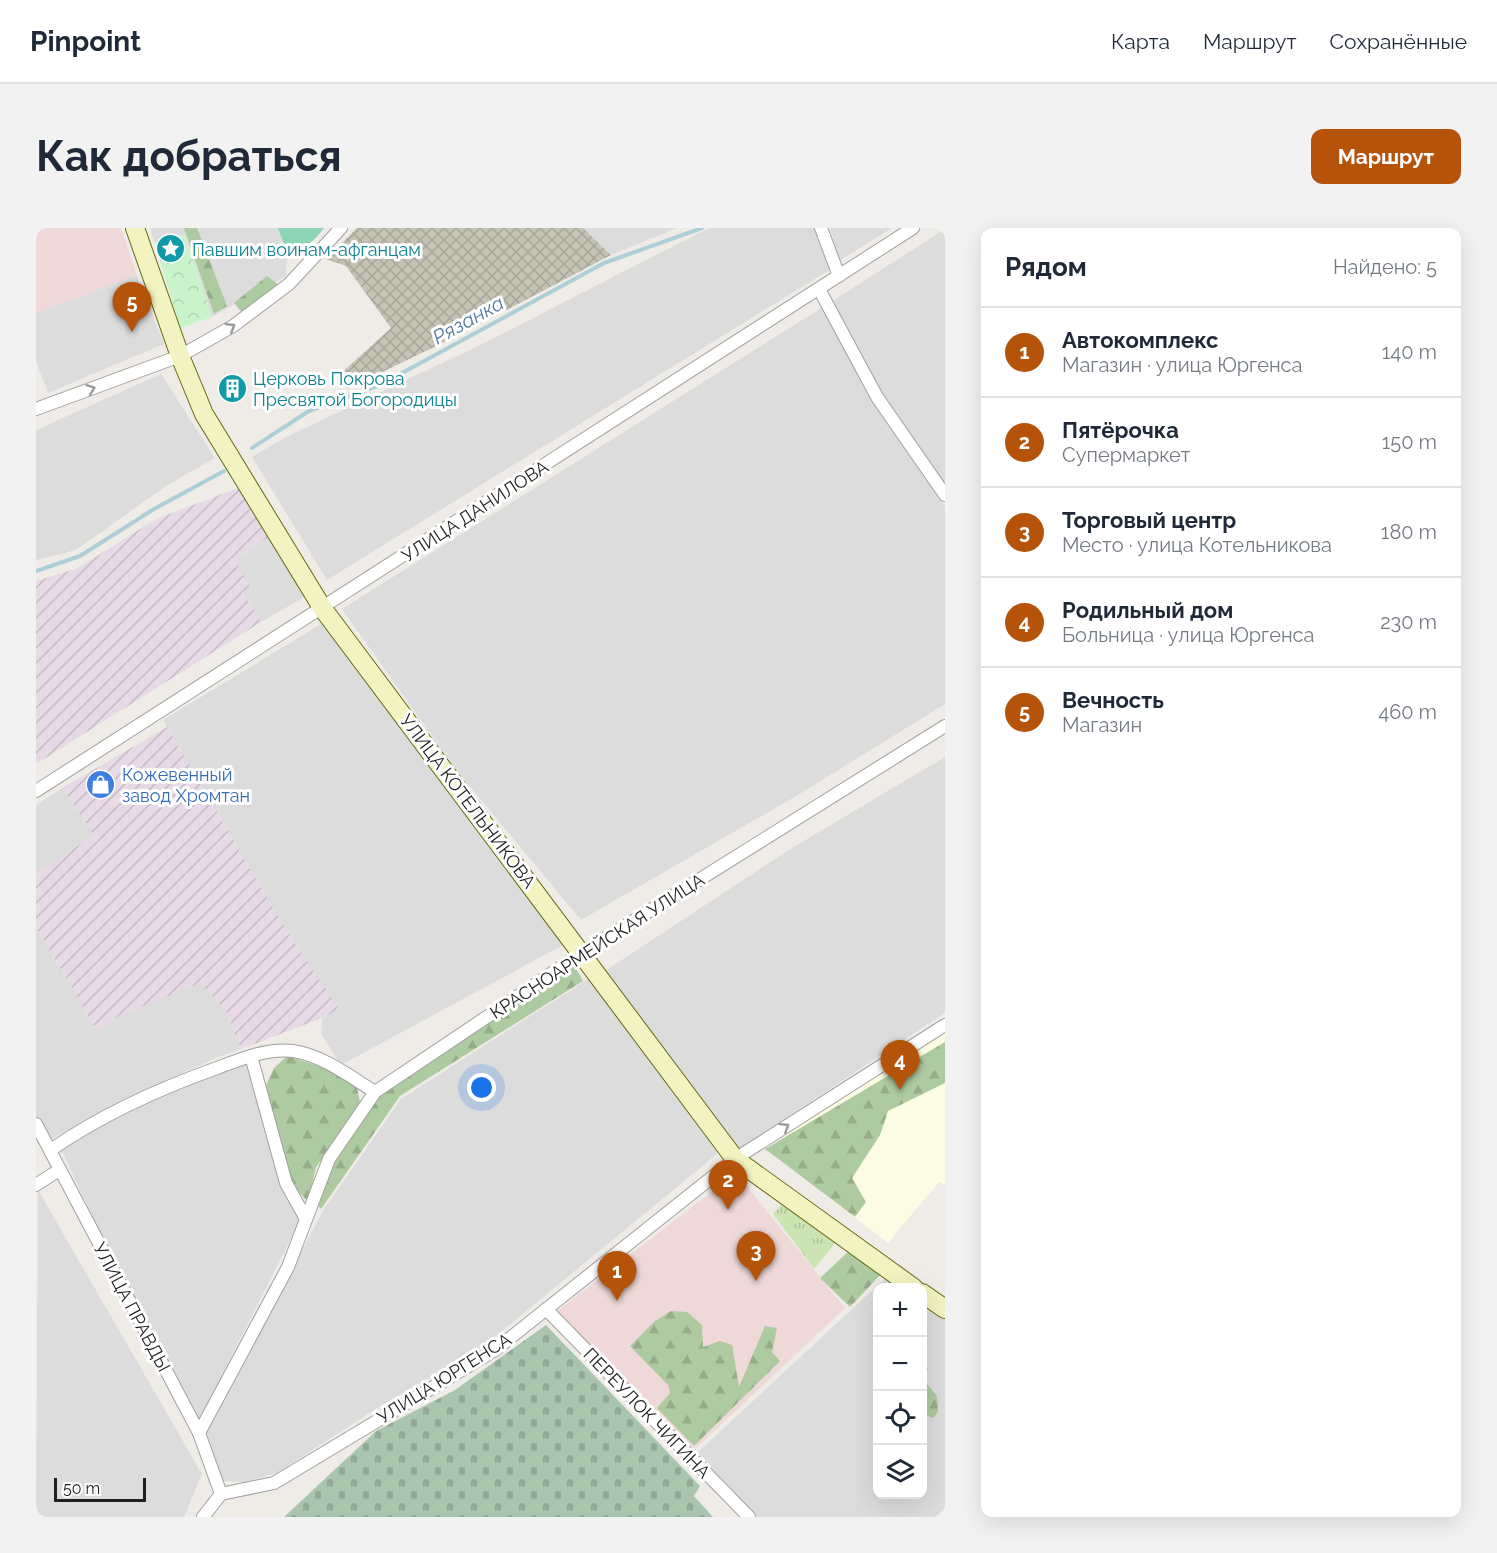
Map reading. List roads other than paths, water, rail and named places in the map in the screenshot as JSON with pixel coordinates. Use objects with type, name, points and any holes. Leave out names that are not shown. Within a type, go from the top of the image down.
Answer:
[{"type":"street","name":"УЛИЦА КОТЕЛЬНИКОВА","points":[[135,228],[180,356],[204,414],[323,609],[735,1159],[908,1283]]},
{"type":"street","points":[[36,409],[180,356],[233,326],[289,284],[341,228]]},
{"type":"street","points":[[821,228],[839,276]]},
{"type":"street","name":"УЛИЦА ДАНИЛОВА","points":[[36,791],[323,609],[913,228]]},
{"type":"street","points":[[819,289],[877,397],[945,495]]},
{"type":"street","name":"КРАСНОАРМЕЙСКАЯ УЛИЦА","points":[[199,1433],[288,1267],[329,1159],[375,1092],[582,954],[945,726]]},
{"type":"street","name":"УЛИЦА ЮРГЕНСА","points":[[221,1494],[274,1483],[495,1350],[735,1159],[945,1025]]},
{"type":"street","points":[[52,1149],[77,1132],[156,1090],[250,1056],[293,1051],[327,1064],[375,1092]]},
{"type":"street","points":[[250,1056],[286,1183],[306,1219]]},
{"type":"street","name":"УЛИЦА ПРАВДЫ","points":[[36,1124],[52,1149],[59,1170],[199,1433],[221,1494]]},
{"type":"street","points":[[36,1185],[59,1170]]},
{"type":"street","points":[[927,1297],[945,1310]]},
{"type":"street","name":"ПЕРЕУЛОК ЧИГИНА","points":[[546,1308],[749,1517]]},
{"type":"street","points":[[203,1517],[221,1494]]},
{"type":"waterway","name":"Рязанка","points":[[252,448],[309,411],[380,385],[604,263],[702,228]]},
{"type":"waterway","name":"Рязанка","points":[[36,571],[80,556],[154,509],[224,471]]},
{"type":"place","name":"Павшим воинам-афганцам","points":[[171,249]]},
{"type":"place","name":"Вечность","points":[[132,332]]},
{"type":"place","name":"Церковь Покрова Пресвятой Богородицы","points":[[232,388]]},
{"type":"place","name":"Кожевенный завод Хромтан","points":[[101,784]]},
{"type":"place","name":"Родильный дом","points":[[900,1090]]},
{"type":"place","name":"Пятёрочка","points":[[728,1210]]},
{"type":"place","name":"Торговый центр","points":[[756,1281]]},
{"type":"place","name":"Автокомплекс","points":[[617,1301]]}]
